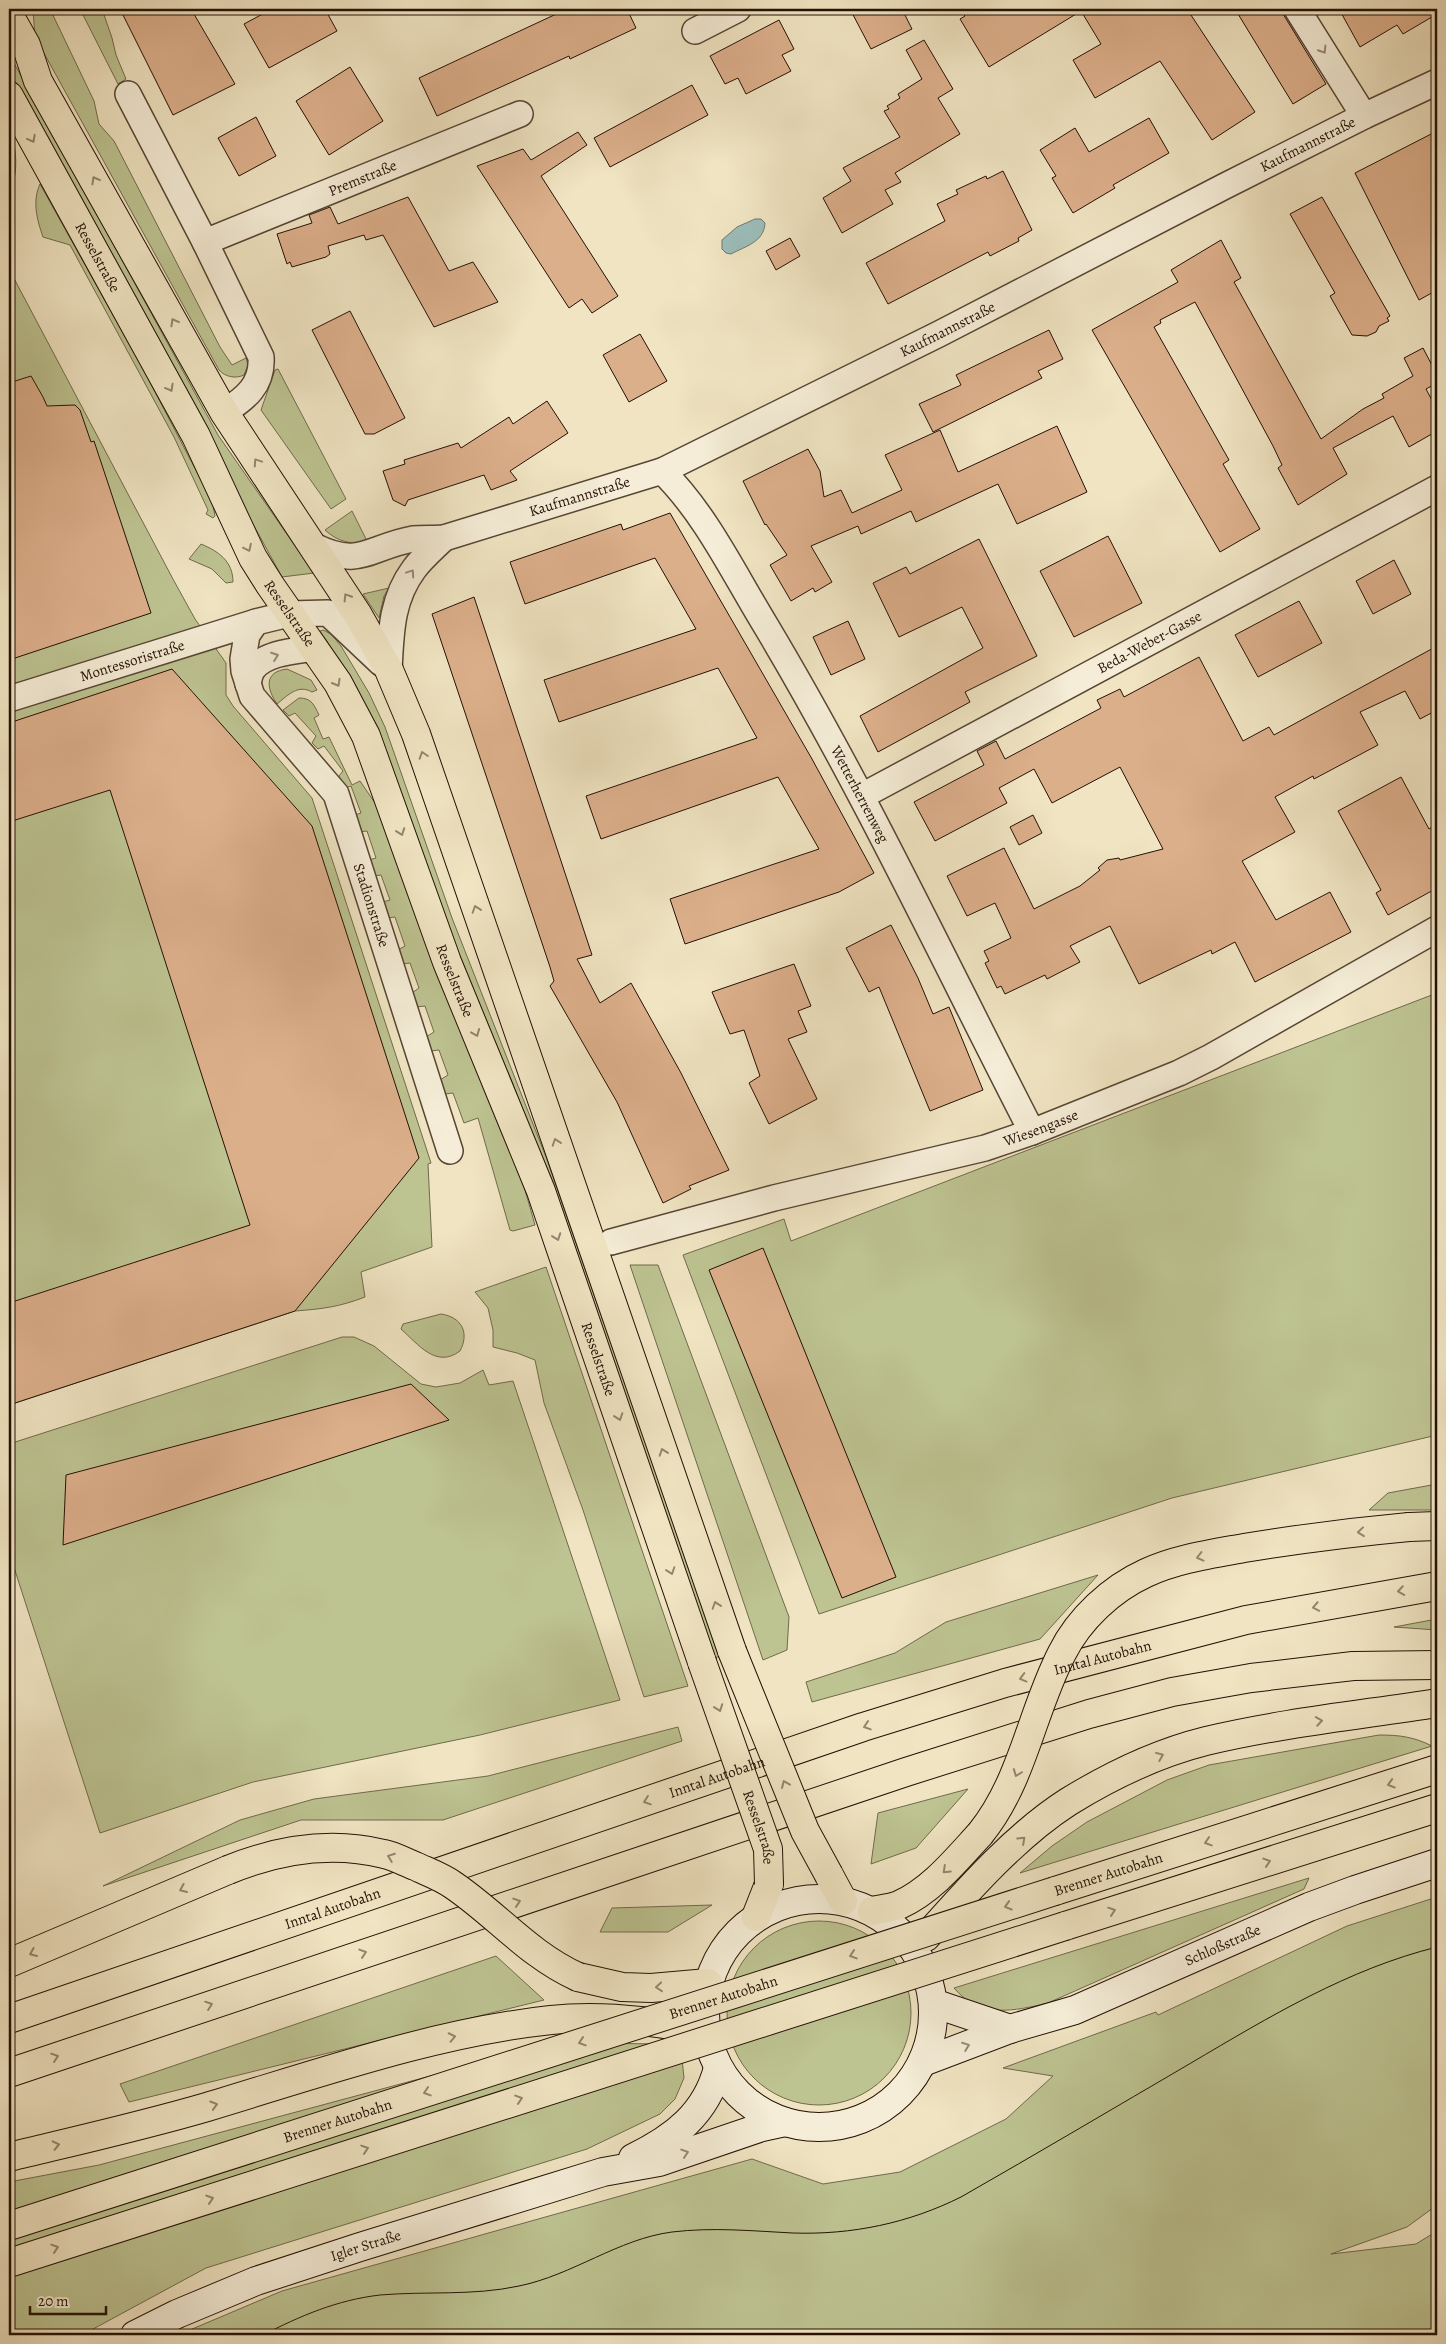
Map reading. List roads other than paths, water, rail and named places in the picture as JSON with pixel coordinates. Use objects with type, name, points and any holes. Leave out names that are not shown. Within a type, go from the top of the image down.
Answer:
[{"type":"main road","name":"Resselstraße","points":[[9,15],[26,46],[38,81],[224,412],[314,546],[358,615],[389,670],[416,734],[732,1651],[804,1831],[843,1901]]},
{"type":"main road","name":"Resselstraße","points":[[9,96],[196,436],[253,558],[338,683],[366,736],[447,962],[541,1191],[768,1849],[769,1884],[756,1917]]},
{"type":"main road","points":[[872,1911],[898,1905],[922,1892],[954,1863],[980,1834],[1003,1802],[1014,1781],[1062,1652],[1095,1608],[1119,1589],[1145,1574],[1174,1563],[1211,1554],[1310,1537],[1437,1526]]},
{"type":"main road","name":"Inntal Autobahn","points":[[9,2019],[863,1727],[1005,1683],[1246,1620],[1437,1586]]},
{"type":"main road","points":[[9,2073],[887,1778],[1089,1714],[1172,1692],[1251,1678],[1353,1666],[1437,1666]]},
{"type":"main road","points":[[915,1950],[962,1898],[1034,1829],[1067,1803],[1134,1767],[1168,1753],[1206,1741],[1437,1703]]},
{"type":"main road","name":"Brenner Autobahn","points":[[9,2226],[1437,1769]]},
{"type":"main road","points":[[9,2263],[1437,1808]]},
{"type":"main road","points":[[9,1963],[250,1860],[286,1852],[317,1848],[349,1848],[385,1854],[452,1884],[529,1948],[558,1968],[578,1977],[632,1987],[651,1988],[708,1983]]},
{"type":"main road","name":"Schloßstraße","points":[[923,2062],[1010,2029],[1076,2010],[1309,1907],[1437,1863]]},
{"type":"main road","points":[[813,1898],[843,1901],[872,1911],[896,1928],[915,1950],[928,1975],[933,2003],[930,2043],[923,2062],[904,2089],[879,2110],[850,2123],[817,2127],[785,2122],[758,2110],[736,2092],[718,2068],[705,2031],[704,2007],[708,1983],[718,1957],[728,1942],[756,1917],[783,1904],[813,1898]]},
{"type":"main road","points":[[933,2003],[1010,2029]]},
{"type":"main road","points":[[9,2157],[195,2111],[436,2040],[486,2030],[552,2020],[590,2018],[659,2023],[705,2031]]},
{"type":"main road","name":"Igler Straße","points":[[603,2172],[650,2150],[684,2126],[704,2104],[713,2088],[718,2068]]},
{"type":"main road","name":"Igler Straße","points":[[135,2335],[177,2314],[256,2281],[603,2172],[658,2162],[762,2127],[785,2122]]},
{"type":"street","points":[[695,31],[738,9]]},
{"type":"street","points":[[1297,9],[1364,116]]},
{"type":"street","name":"Kaufmannstraße","points":[[444,538],[662,471],[939,334],[1364,116],[1437,82]]},
{"type":"street","points":[[128,94],[205,242],[261,358],[261,372],[253,390],[246,398],[224,412]]},
{"type":"street","name":"Premstraße","points":[[205,242],[520,114]]},
{"type":"street","name":"Wetterherrenweg","points":[[662,471],[674,483],[700,517],[783,655],[862,796],[1032,1132]]},
{"type":"street","name":"Beda-Weber-Gasse","points":[[862,796],[1437,488]]},
{"type":"street","points":[[389,670],[393,614],[400,591],[414,568],[444,538]]},
{"type":"street","points":[[314,546],[332,555],[348,557],[413,540],[444,538]]},
{"type":"street","points":[[256,622],[290,614],[328,613],[389,670]]},
{"type":"street","name":"Stadionstraße","points":[[256,622],[247,635],[244,646],[244,671],[252,696],[336,794],[450,1151]]},
{"type":"street","name":"Montessoristraße","points":[[9,699],[256,622]]},
{"type":"street","points":[[248,684],[252,670],[263,661],[282,654],[315,648]]},
{"type":"street","name":"Wiesengasse","points":[[611,1242],[774,1198],[986,1148],[1032,1132],[1179,1073],[1211,1058],[1437,930]]},
{"type":"water","points":[[755,219],[761,219],[765,223],[758,239],[731,254],[726,253],[722,249],[722,240],[737,227]]},
{"type":"tram line","points":[[263,2335],[319,2310],[364,2297],[484,2291],[539,2281],[614,2249],[652,2236],[672,2232],[718,2230],[793,2233],[837,2232],[880,2226],[921,2214],[961,2197],[1310,1996],[1372,1968],[1404,1956],[1437,1947]]}]
